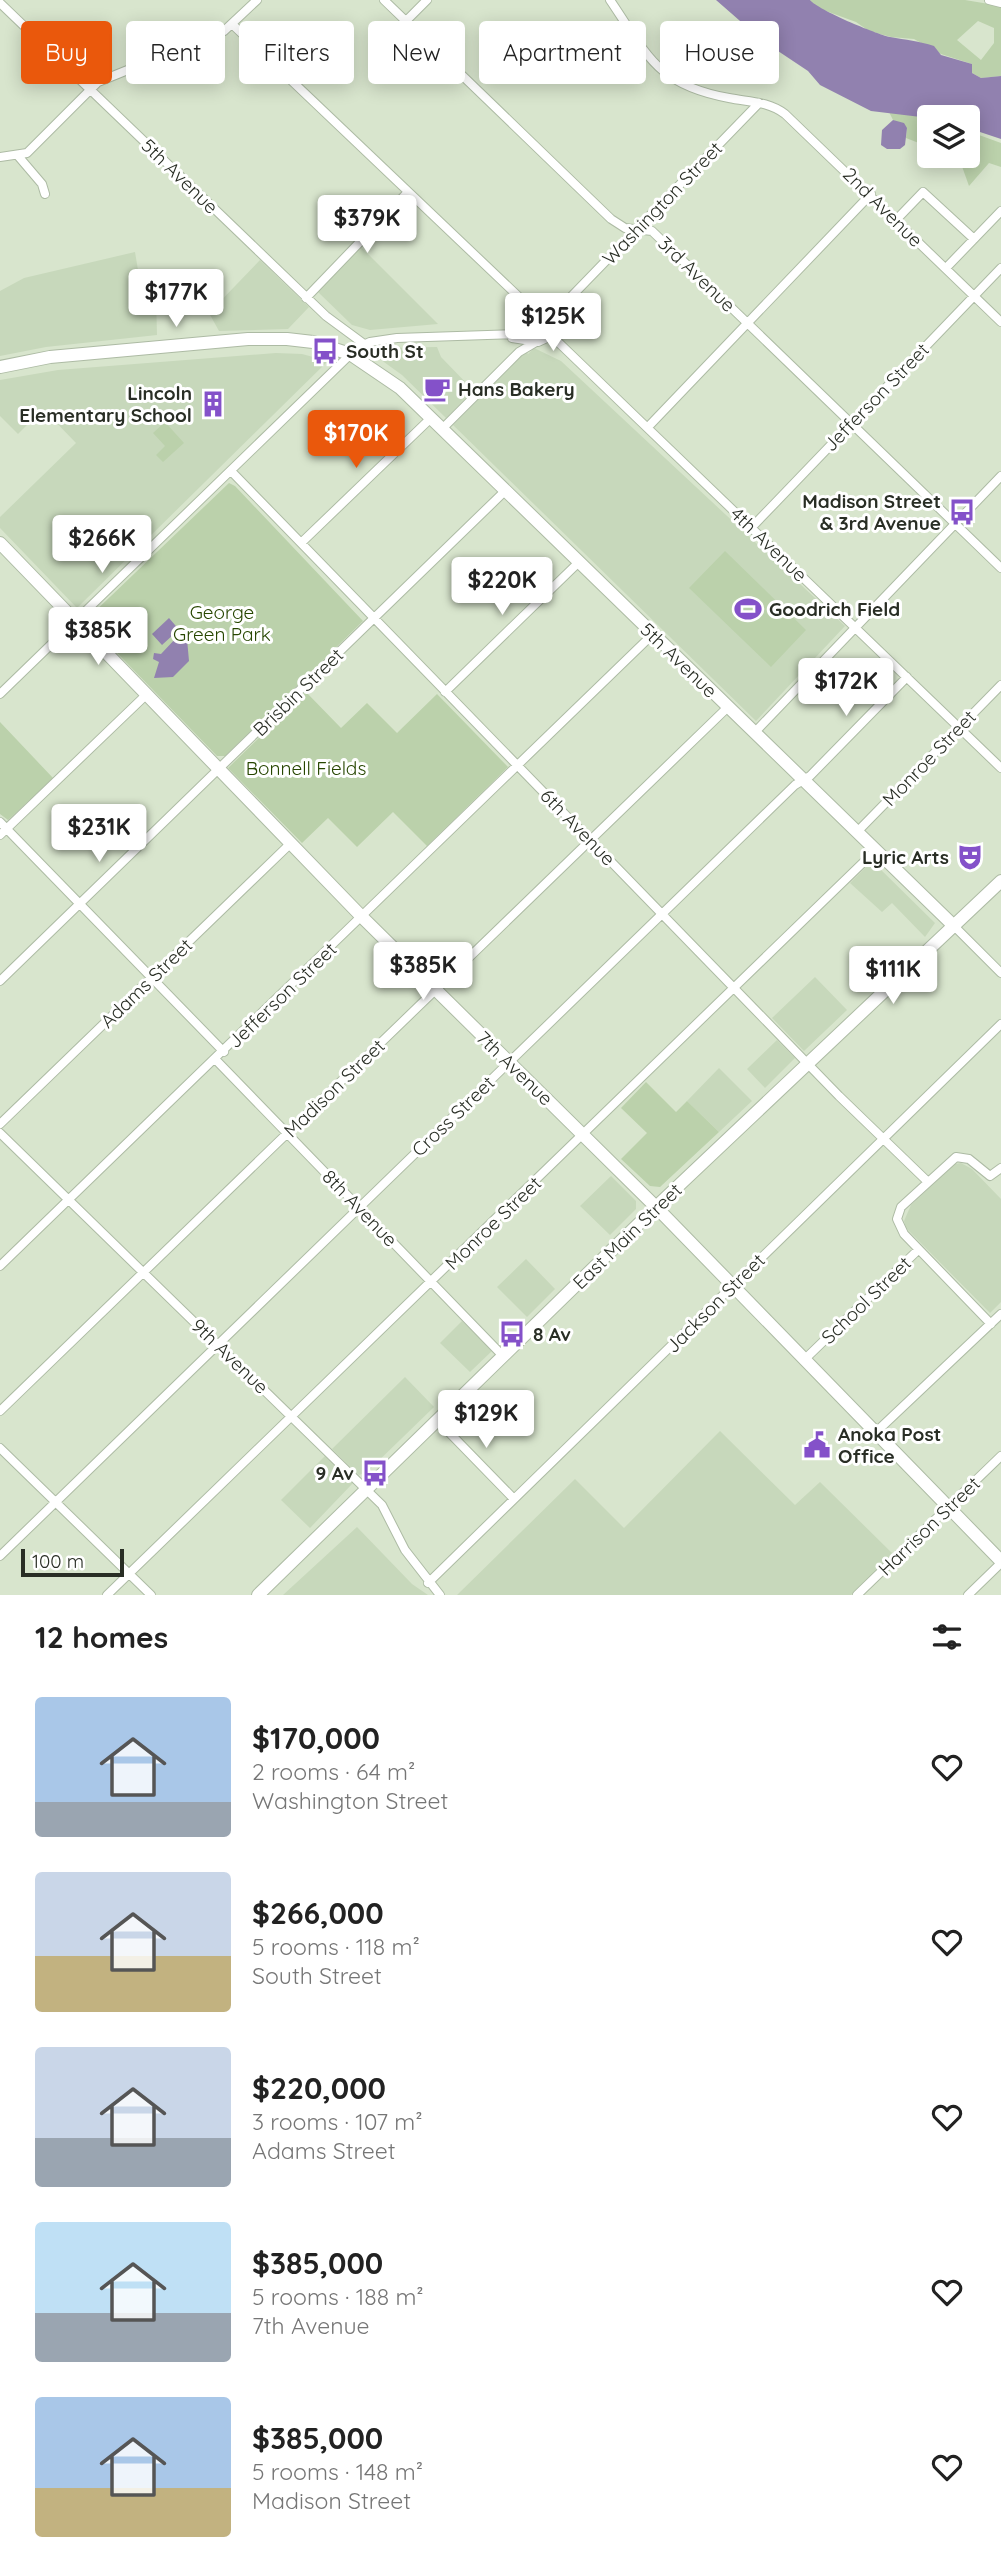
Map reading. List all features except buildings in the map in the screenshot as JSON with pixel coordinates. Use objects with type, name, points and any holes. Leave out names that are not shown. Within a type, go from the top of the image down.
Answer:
[{"type":"main road","name":"5th Avenue","points":[[0,367],[50,357],[248,339],[313,342],[350,354],[387,376],[955,927]]},
{"type":"main road","name":"7th Avenue","points":[[0,543],[362,917],[733,1284],[1001,1562]]},
{"type":"main road","name":"East Main Street","points":[[258,1595],[656,1207],[1001,881]]},
{"type":"street","points":[[0,157],[19,157],[30,151],[90,89],[108,77],[212,37],[233,25],[257,0]]},
{"type":"street","name":"3rd Avenue","points":[[384,0],[406,21]]},
{"type":"street","points":[[406,21],[427,0]]},
{"type":"street","name":"2nd Avenue","points":[[610,0],[648,56],[667,76],[694,91],[759,103],[785,114],[1001,322]]},
{"type":"street","points":[[989,0],[1001,3]]},
{"type":"street","name":"5th Avenue","points":[[0,3],[306,298],[333,323],[364,344]]},
{"type":"street","points":[[233,25],[518,299],[541,317]]},
{"type":"street","name":"3rd Avenue","points":[[465,78],[611,219],[625,228],[652,231],[1001,568]]},
{"type":"street","name":"Washington Street","points":[[499,336],[517,333],[528,323],[565,303],[759,103]]},
{"type":"street","points":[[19,157],[42,184],[45,194]]},
{"type":"street","points":[[896,220],[923,192],[974,239]]},
{"type":"street","points":[[306,298],[407,193]]},
{"type":"street","points":[[648,426],[871,194]]},
{"type":"street","points":[[946,268],[1001,211]]},
{"type":"street","name":"Jefferson Street","points":[[752,527],[1001,268]]},
{"type":"street","points":[[442,429],[519,352],[536,341],[518,299]]},
{"type":"street","name":"Washington Street","points":[[536,341],[549,337],[565,303]]},
{"type":"street","name":"4th Avenue","points":[[541,317],[567,350],[1001,768]]},
{"type":"street","points":[[1,692],[350,354],[364,344],[397,338],[499,336]]},
{"type":"street","name":"4th Avenue","points":[[499,336],[536,341],[567,350]]},
{"type":"street","points":[[301,543],[431,418]]},
{"type":"street","name":"6th Avenue","points":[[231,471],[807,1063],[927,1181]]},
{"type":"street","points":[[754,732],[1001,476]]},
{"type":"street","name":"Brisbin Street","points":[[0,981],[506,490]]},
{"type":"street","points":[[446,692],[579,562]]},
{"type":"street","name":"Jefferson Street","points":[[0,1266],[216,1060],[653,634]]},
{"type":"street","name":"Cross Street","points":[[0,1556],[907,677]]},
{"type":"street","name":"Monroe Street","points":[[857,832],[1001,685]]},
{"type":"street","points":[[147,694],[2,829],[80,903],[224,1052]]},
{"type":"street","name":"Madison Street","points":[[0,1411],[727,707]]},
{"type":"street","name":"Adams Street","points":[[0,1124],[291,843]]},
{"type":"street","name":"Monroe Street","points":[[107,1595],[876,850]]},
{"type":"street","name":"5th Avenue","points":[[955,927],[1001,973]]},
{"type":"street","name":"Jackson Street","points":[[428,1583],[1001,1024]]},
{"type":"street","name":"8th Avenue","points":[[216,1060],[503,1356]]},
{"type":"street","name":"9th Avenue","points":[[0,1133],[382,1505],[405,1550],[428,1583],[440,1595]]},
{"type":"street","name":"School Street","points":[[805,1359],[918,1250],[904,1234],[897,1219],[901,1207],[927,1181],[956,1157],[970,1159],[990,1176],[1001,1168]]},
{"type":"street","points":[[918,1250],[991,1324]]},
{"type":"street","points":[[875,1433],[1001,1314]]},
{"type":"street","points":[[438,1420],[514,1499]]},
{"type":"street","points":[[0,1448],[150,1595]]},
{"type":"street","name":"Harrison Street","points":[[858,1595],[1001,1456]]},
{"type":"street","points":[[968,1595],[1001,1562]]},
{"type":"shaded area","points":[[716,0],[810,0],[835,15],[873,31],[934,46],[941,55],[972,64],[972,73],[981,78],[1001,76],[1001,139],[980,132],[980,105],[917,105],[917,117],[871,111],[820,85],[808,71],[779,52],[779,21],[740,21]]},
{"type":"shaded area","points":[[893,120],[904,123],[907,128],[905,145],[900,149],[887,149],[881,145],[882,130]]},
{"type":"shaded area","points":[[361,247],[438,324],[370,330],[352,325],[318,292]]},
{"type":"shaded area","points":[[135,252],[140,282],[156,297],[157,335],[46,347],[0,356],[0,291],[24,278]]},
{"type":"shaded area","points":[[260,260],[309,307],[288,329],[219,331],[209,313]]},
{"type":"shaded area","points":[[437,347],[441,357],[473,390],[446,418],[402,375],[377,357],[381,348]]},
{"type":"shaded area","points":[[534,348],[561,361],[845,626],[756,721],[453,425],[526,351],[528,354]]},
{"type":"shaded area","points":[[276,353],[302,354],[328,361],[77,608],[0,528],[0,517],[76,443],[43,409],[18,434],[0,416],[0,380],[58,370]]},
{"type":"shaded area","points":[[169,618],[187,639],[189,661],[173,677],[154,678],[159,662],[153,659],[154,653],[161,654],[177,637],[174,634],[162,645],[152,634]]},
{"type":"shaded area","points":[[872,861],[935,923],[925,937],[892,903],[882,912],[850,883]]},
{"type":"shaded area","points":[[815,977],[847,1010],[804,1051],[772,1018]]},
{"type":"shaded area","points":[[777,1040],[795,1058],[765,1088],[747,1069]]},
{"type":"shaded area","points":[[719,1068],[752,1101],[719,1132],[687,1101]]},
{"type":"shaded area","points":[[961,1163],[972,1169],[1001,1199],[1001,1302],[990,1313],[906,1228],[904,1221],[911,1205],[955,1164]]},
{"type":"shaded area","points":[[611,1176],[636,1201],[636,1209],[610,1235],[580,1206]]},
{"type":"shaded area","points":[[526,1259],[555,1289],[527,1317],[497,1287]]},
{"type":"shaded area","points":[[462,1321],[492,1351],[470,1372],[440,1343]]},
{"type":"shaded area","points":[[405,1377],[434,1407],[367,1472],[359,1475],[332,1449]]},
{"type":"shaded area","points":[[720,1431],[795,1505],[820,1482],[893,1554],[851,1595],[457,1595],[575,1479],[624,1528]]},
{"type":"shaded area","points":[[325,1456],[353,1483],[310,1528],[281,1500]]},
{"type":"shaded area","points":[[357,1527],[412,1584],[428,1595],[283,1595]]},
{"type":"green space","points":[[810,0],[965,0],[1001,6],[1001,76],[981,78],[972,73],[972,64],[941,54],[914,39],[869,31],[856,22],[815,7]],"holes":[[[978,21],[994,28],[994,43],[981,60],[957,40]]]},
{"type":"green space","points":[[889,112],[917,116],[917,142],[906,138],[907,128],[893,120]]},
{"type":"green space","points":[[980,135],[1001,143],[1001,167],[989,163],[969,186],[963,168],[980,168]]},
{"type":"green space","points":[[165,422],[184,443],[163,462],[156,455],[165,446],[153,433]]},
{"type":"green space","name":"George Green Park","points":[[229,483],[235,486],[363,621],[225,756],[217,756],[88,623],[88,618]]},
{"type":"green space","name":"Goodrich Field","points":[[725,551],[806,630],[771,667],[689,588]]},
{"type":"green space","name":"Bonnell Fields","points":[[306,692],[341,728],[367,703],[397,733],[437,694],[508,767],[427,846],[393,812],[357,847],[328,818],[302,843],[228,768]]},
{"type":"green space","points":[[0,722],[53,778],[8,820],[0,814]]},
{"type":"green space","points":[[646,1082],[676,1112],[687,1101],[719,1132],[660,1187],[650,1186],[621,1159],[647,1133],[621,1108]]},
{"type":"place","name":"South St","points":[[325,351]]},
{"type":"place","name":"Hans Bakery","points":[[437,389]]},
{"type":"place","name":"Lincoln Elementary School","points":[[213,404]]},
{"type":"place","name":"Madison Street & 3rd Avenue","points":[[962,512]]},
{"type":"place","name":"Goodrich Field","points":[[748,609]]},
{"type":"place","name":"Lyric Arts","points":[[970,857]]},
{"type":"place","name":"8 Av","points":[[512,1334]]},
{"type":"place","name":"Anoka Post Office","points":[[817,1445]]},
{"type":"place","name":"9 Av","points":[[375,1473]]}]
